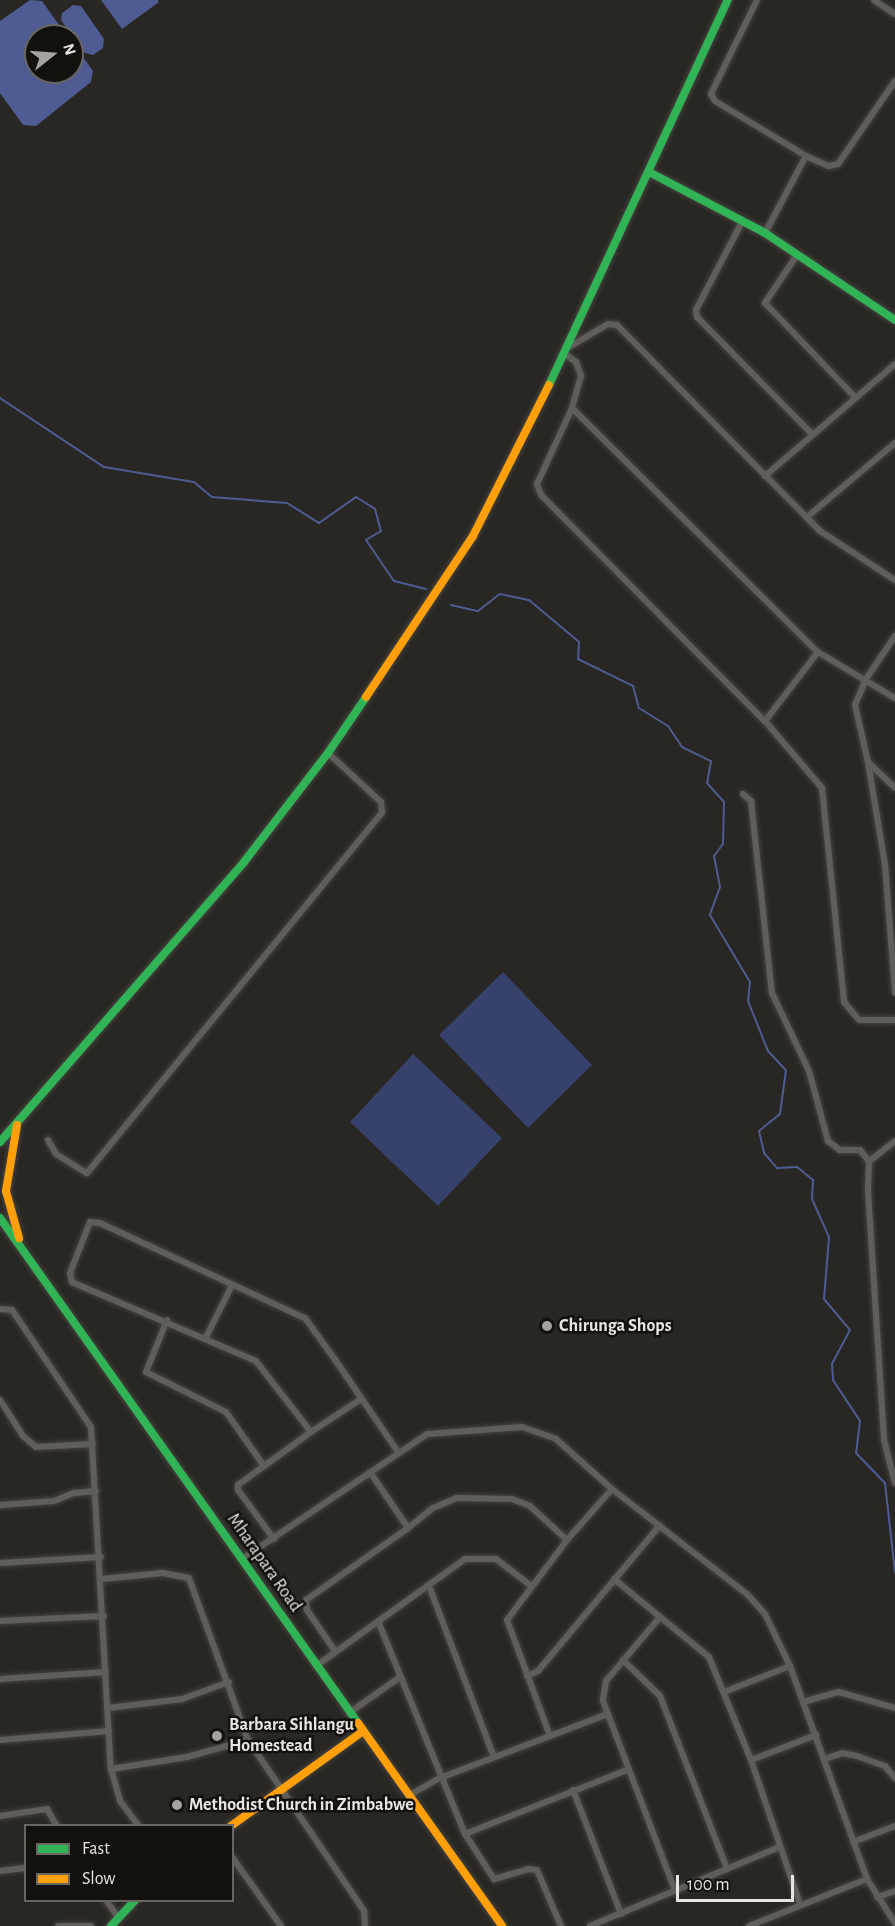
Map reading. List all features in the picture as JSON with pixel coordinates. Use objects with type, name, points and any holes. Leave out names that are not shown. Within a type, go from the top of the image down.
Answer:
[{"type":"main road","points":[[0,1142],[244,862],[328,753],[472,536],[567,350],[728,0]]},
{"type":"main road","points":[[649,172],[765,233],[895,320]]},
{"type":"main road","points":[[17,1124],[6,1191],[13,1222],[27,1251]]},
{"type":"main road","name":"Mharapara Road","points":[[0,1218],[27,1251],[348,1713],[410,1795],[502,1926]]},
{"type":"main road","points":[[234,1824],[362,1732]]},
{"type":"main road","points":[[111,1926],[133,1902]]},
{"type":"street","points":[[758,0],[711,94],[715,101],[806,156],[828,166],[838,164],[895,81]]},
{"type":"street","points":[[874,0],[895,14]]},
{"type":"street","points":[[765,233],[806,156]]},
{"type":"street","points":[[742,222],[696,310],[697,317],[811,433]]},
{"type":"street","points":[[797,255],[765,303],[854,396]]},
{"type":"street","points":[[895,580],[820,531],[617,325],[608,324],[567,350],[576,362],[581,376],[572,408],[537,484],[541,495],[765,721],[822,788],[844,1002],[859,1020],[895,1020]]},
{"type":"street","points":[[765,476],[811,433],[895,364]]},
{"type":"street","points":[[572,408],[818,652],[895,698]]},
{"type":"street","points":[[807,518],[895,443]]},
{"type":"street","points":[[895,636],[866,679],[855,705],[868,762],[885,865],[895,993]]},
{"type":"street","points":[[765,721],[818,652]]},
{"type":"street","points":[[48,1140],[56,1154],[87,1173],[382,812],[381,801],[328,753]]},
{"type":"street","points":[[868,762],[895,788]]},
{"type":"street","points":[[743,794],[751,801],[772,993],[809,1071],[828,1141],[840,1150],[860,1150],[869,1161],[884,1440],[895,1483]]},
{"type":"street","points":[[869,1161],[895,1141]]},
{"type":"street","points":[[311,1432],[264,1367],[206,1337],[72,1282],[70,1273],[90,1222],[100,1223],[304,1317],[398,1452]]},
{"type":"street","points":[[206,1337],[232,1285]]},
{"type":"street","points":[[0,1309],[12,1310],[88,1421],[93,1444],[101,1557],[111,1769],[120,1801],[137,1824]]},
{"type":"street","points":[[167,1320],[146,1372],[226,1412],[264,1466]]},
{"type":"street","points":[[274,1539],[238,1490],[238,1485],[361,1399]]},
{"type":"street","points":[[0,1400],[22,1436],[36,1447],[93,1444]]},
{"type":"street","points":[[242,1560],[427,1434],[446,1430],[522,1427],[556,1439],[612,1489],[747,1594],[777,1634],[825,1759],[867,1879],[895,1923]]},
{"type":"street","points":[[370,1472],[408,1528]]},
{"type":"street","points":[[550,1736],[507,1620],[530,1586],[612,1489]]},
{"type":"street","points":[[0,1505],[54,1500],[74,1493],[96,1491]]},
{"type":"street","points":[[336,1650],[307,1610],[309,1596],[408,1528],[433,1508],[456,1498],[512,1499],[530,1506],[567,1540]]},
{"type":"street","points":[[527,1676],[538,1671],[660,1525]]},
{"type":"street","points":[[0,1563],[101,1557]]},
{"type":"street","points":[[316,1666],[465,1559],[480,1557],[503,1562],[530,1586]]},
{"type":"street","points":[[102,1579],[163,1573],[189,1578],[229,1682],[248,1740],[364,1911],[364,1926]]},
{"type":"street","points":[[614,1579],[709,1658],[751,1760],[800,1904]]},
{"type":"street","points":[[429,1586],[494,1757]]},
{"type":"street","points":[[0,1621],[104,1616]]},
{"type":"street","points":[[660,1617],[623,1660],[603,1691],[605,1715],[675,1891]]},
{"type":"street","points":[[378,1621],[440,1778],[465,1834],[494,1879],[528,1869],[537,1870],[561,1926]]},
{"type":"street","points":[[623,1660],[660,1696],[727,1869]]},
{"type":"street","points":[[724,1692],[790,1666]]},
{"type":"street","points":[[0,1679],[106,1672]]},
{"type":"street","points":[[348,1713],[400,1677]]},
{"type":"street","points":[[108,1708],[182,1699],[229,1682]]},
{"type":"street","points":[[803,1702],[840,1692],[895,1708]]},
{"type":"street","points":[[410,1795],[440,1778],[605,1715]]},
{"type":"street","points":[[0,1740],[109,1731]]},
{"type":"street","points":[[751,1760],[816,1736]]},
{"type":"street","points":[[111,1769],[187,1757],[248,1740]]},
{"type":"street","points":[[825,1759],[842,1753],[857,1756],[885,1766],[895,1778]]},
{"type":"street","points":[[465,1834],[627,1770]]},
{"type":"street","points":[[573,1790],[621,1914]]},
{"type":"street","points":[[0,1816],[47,1809],[56,1824]]},
{"type":"street","points":[[854,1842],[895,1826]]},
{"type":"street","points":[[590,1926],[780,1847]]},
{"type":"street","points":[[234,1860],[280,1926]]},
{"type":"street","points":[[0,1871],[24,1868]]},
{"type":"street","points":[[750,1926],[867,1879]]},
{"type":"street","points":[[877,1897],[895,1891]]},
{"type":"street","points":[[107,1902],[118,1917]]},
{"type":"street","points":[[58,1926],[91,1926]]},
{"type":"shaded area","points":[[30,0],[42,1],[58,24],[24,24],[24,84],[84,84],[84,59],[93,71],[91,82],[36,126],[23,125],[0,93],[0,21]]},
{"type":"shaded area","points":[[101,0],[158,0],[159,2],[122,29]]},
{"type":"shaded area","points":[[73,5],[81,6],[104,39],[103,48],[93,55],[85,53],[84,24],[64,24],[61,20],[62,13]]},
{"type":"shaded area","points":[[503,972],[592,1065],[528,1128],[439,1035]]},
{"type":"shaded area","points":[[413,1054],[502,1138],[438,1206],[350,1122]]},
{"type":"waterway","points":[[0,398],[104,467],[194,482],[212,497],[287,503],[319,523],[356,497],[375,509],[381,531],[366,540],[394,581],[426,589]]},
{"type":"waterway","points":[[451,605],[478,611],[500,594],[529,600],[579,642],[578,659],[633,686],[639,708],[668,726],[682,747],[711,761],[707,783],[724,802],[723,844],[714,856],[720,887],[710,915],[750,982],[748,1001],[768,1051],[786,1070],[780,1114],[759,1131],[764,1153],[777,1168],[797,1167],[813,1180],[812,1199],[829,1237],[824,1299],[850,1330],[832,1364],[833,1380],[860,1421],[856,1453],[885,1483],[895,1572]]},
{"type":"traffic: fast","points":[[549,385],[728,0]]},
{"type":"traffic: fast","points":[[649,172],[765,233],[895,320]]},
{"type":"traffic: fast","points":[[0,1142],[244,862],[328,753],[366,697]]},
{"type":"traffic: fast","points":[[0,1218],[358,1723]]},
{"type":"traffic: fast","points":[[111,1926],[133,1902]]},
{"type":"traffic: slow","points":[[366,697],[473,536],[549,385]]},
{"type":"traffic: slow","points":[[17,1125],[6,1191],[19,1238]]},
{"type":"traffic: slow","points":[[358,1723],[502,1926]]},
{"type":"traffic: slow","points":[[234,1824],[362,1732]]},
{"type":"place","name":"Chirunga Shops","points":[[547,1326]]},
{"type":"place","name":"Barbara Sihlangu Homestead","points":[[217,1736]]},
{"type":"place","name":"Methodist Church in Zimbabwe","points":[[177,1805]]}]
